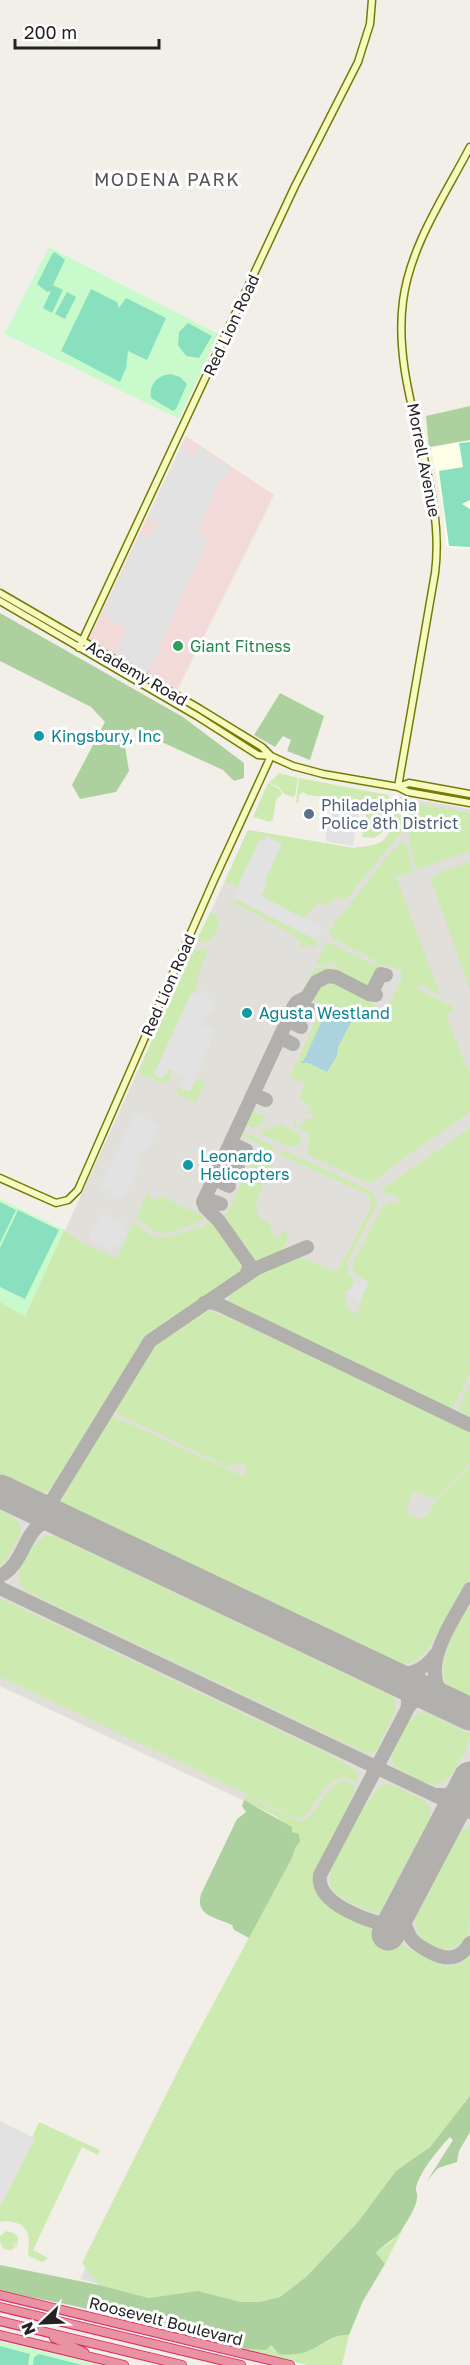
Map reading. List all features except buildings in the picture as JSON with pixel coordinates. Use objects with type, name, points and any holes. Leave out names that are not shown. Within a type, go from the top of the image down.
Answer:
[{"type":"highway","name":"Roosevelt Boulevard","points":[[0,2295],[290,2365]]},
{"type":"highway","name":"Roosevelt Boulevard","points":[[0,2307],[241,2365]]},
{"type":"highway","points":[[0,2321],[182,2365]]},
{"type":"highway","points":[[40,2331],[97,2358]]},
{"type":"highway","points":[[0,2335],[124,2365]]},
{"type":"street","name":"Red Lion Road","points":[[79,648],[295,186],[358,62],[370,24],[372,0]]},
{"type":"street","name":"Morrell Avenue","points":[[398,787],[435,573],[437,544],[435,512],[404,357],[401,329],[403,301],[415,255],[470,147]]},
{"type":"street","name":"Academy Road","points":[[0,593],[262,747],[271,756]]},
{"type":"street","name":"Academy Road","points":[[0,602],[197,716],[258,755],[271,756],[293,766],[323,774],[470,803]]},
{"type":"street","name":"Red Lion Road","points":[[0,1178],[56,1203],[68,1200],[78,1190],[271,756]]},
{"type":"street","name":"Academy Road","points":[[398,787],[409,783],[470,794]]},
{"type":"shaded area","points":[[186,436],[274,495],[176,693],[88,641]]},
{"type":"shaded area","points":[[185,440],[188,442],[184,451],[194,456],[199,447],[230,468],[224,479],[221,478],[197,531],[208,537],[155,659],[147,672],[114,656],[126,629],[103,614],[141,534],[149,538],[155,526],[159,528],[160,524],[148,517]]},
{"type":"shaded area","points":[[470,440],[470,549],[450,548],[446,545],[443,508],[431,448]]},
{"type":"shaded area","points":[[397,796],[470,809],[470,2099],[257,2323],[80,2279],[304,1839],[291,1823],[0,1686],[0,1302],[25,1316],[30,1307],[248,830],[353,848],[380,844],[390,832]]},
{"type":"shaded area","points":[[332,798],[360,803],[353,846],[325,841]]},
{"type":"shaded area","points":[[266,836],[282,844],[264,882],[267,884],[261,896],[322,928],[316,940],[234,897],[236,888],[241,889],[238,886],[260,839],[264,841]]},
{"type":"shaded area","points":[[202,990],[210,994],[208,999],[215,1005],[210,1014],[207,1013],[202,1024],[213,1030],[209,1040],[211,1043],[189,1091],[180,1088],[185,1076],[167,1068],[162,1079],[154,1074],[192,992],[200,995]]},
{"type":"shaded area","points":[[135,1113],[159,1124],[147,1149],[143,1149],[136,1164],[139,1167],[124,1198],[120,1197],[118,1200],[110,1196],[111,1192],[100,1187],[119,1148],[123,1149],[120,1146]]},
{"type":"shaded area","points":[[101,1213],[125,1224],[123,1228],[126,1234],[121,1244],[114,1246],[113,1250],[88,1238]]},
{"type":"shaded area","points":[[362,1278],[369,1282],[360,1301],[348,1293],[354,1281],[359,1284]]},
{"type":"shaded area","points":[[0,2121],[35,2138],[0,2206]]},
{"type":"green space","points":[[49,247],[218,334],[180,417],[177,418],[5,334]]},
{"type":"green space","points":[[55,252],[65,260],[53,285],[63,290],[52,313],[43,308],[51,291],[47,292],[37,284]]},
{"type":"green space","points":[[91,289],[117,302],[119,308],[126,298],[166,318],[147,360],[128,351],[126,368],[120,382],[61,351]]},
{"type":"green space","points":[[67,292],[76,297],[65,319],[55,314]]},
{"type":"green space","points":[[188,323],[212,336],[199,358],[186,356],[178,345],[179,332]]},
{"type":"green space","points":[[170,374],[180,377],[187,384],[173,411],[151,398],[152,385],[161,377]]},
{"type":"green space","points":[[470,406],[470,440],[429,447],[426,416]]},
{"type":"green space","points":[[470,442],[470,500],[462,504],[470,509],[470,547],[449,546],[439,471],[463,467],[459,443]]},
{"type":"green space","points":[[0,613],[183,717],[244,763],[244,778],[234,781],[223,770],[131,728],[124,741],[129,771],[116,792],[80,799],[72,785],[105,722],[91,707],[0,661]]},
{"type":"green space","points":[[280,693],[324,716],[310,760],[287,751],[291,740],[283,736],[275,747],[254,735]]},
{"type":"green space","points":[[279,773],[298,778],[295,796],[283,793],[279,787],[269,783]]},
{"type":"green space","points":[[299,778],[389,795],[383,832],[374,838],[362,837],[366,816],[359,808],[360,803],[332,799],[332,801],[323,801],[324,797],[303,792],[296,803]]},
{"type":"green space","points":[[268,783],[279,789],[282,794],[276,800],[273,819],[270,822],[253,817]]},
{"type":"green space","points":[[405,801],[470,813],[470,851],[418,869],[410,846]]},
{"type":"green space","points":[[401,807],[403,828],[400,834],[346,899],[336,898],[326,905],[319,902],[303,918],[262,896],[267,884],[264,882],[282,844],[267,836],[264,842],[260,840],[238,886],[241,889],[225,881],[248,830],[353,848],[370,846],[387,837],[392,819]]},
{"type":"green space","points":[[402,842],[407,846],[413,871],[396,877],[439,992],[438,994],[419,984],[416,988],[451,1006],[454,1013],[446,1014],[465,1065],[470,1070],[470,1112],[372,1183],[307,1155],[310,1138],[304,1130],[293,1124],[296,1118],[296,1124],[300,1126],[307,1118],[312,1120],[314,1115],[309,1113],[311,1108],[299,1099],[306,1084],[290,1077],[323,1005],[310,999],[320,983],[324,980],[332,980],[363,994],[380,1010],[388,1007],[402,978],[401,971],[391,966],[379,966],[367,990],[332,974],[318,978],[304,996],[300,994],[315,968],[338,968],[333,962],[325,965],[316,964],[326,943],[374,965],[376,961],[332,938],[330,931],[338,917],[388,855]]},
{"type":"green space","points":[[470,862],[470,990],[431,879],[444,871]]},
{"type":"green space","points":[[235,899],[316,940],[316,951],[312,944],[302,948],[292,934],[233,902]]},
{"type":"green space","points":[[211,911],[218,918],[216,932],[206,941],[196,941]]},
{"type":"green space","points":[[209,947],[197,978],[196,992],[192,992],[154,1074],[161,1079],[164,1074],[168,1075],[169,1072],[166,1069],[172,1071],[169,1081],[161,1084],[150,1076],[147,1078],[141,1075],[139,1070],[193,949],[202,951]]},
{"type":"green space","points":[[196,1080],[205,1082],[196,1103],[177,1094],[177,1087],[190,1092]]},
{"type":"green space","points":[[250,1111],[265,1116],[261,1125],[253,1128],[244,1125]]},
{"type":"green space","points":[[280,1124],[300,1134],[301,1141],[297,1146],[290,1147],[259,1133]]},
{"type":"green space","points":[[470,1128],[470,1373],[454,1406],[449,1408],[228,1301],[231,1294],[248,1280],[301,1257],[337,1272],[372,1205],[367,1194],[282,1156],[280,1154],[283,1150],[371,1191],[376,1197],[377,1204],[347,1262],[348,1273],[354,1281],[349,1291],[345,1291],[345,1306],[348,1305],[351,1313],[355,1314],[361,1303],[363,1279],[354,1273],[353,1262],[383,1206],[390,1202],[398,1203],[400,1199],[381,1190]]},
{"type":"green space","points":[[241,1131],[273,1146],[274,1160],[258,1196],[257,1212],[262,1219],[272,1225],[270,1232],[279,1237],[284,1230],[288,1235],[284,1249],[252,1263],[223,1220],[260,1145],[239,1134]]},
{"type":"green space","points":[[148,1192],[152,1199],[150,1203],[161,1196],[205,1217],[197,1223],[166,1233],[151,1229],[136,1218]]},
{"type":"green space","points":[[0,1199],[64,1230],[25,1316],[0,1302]]},
{"type":"green space","points":[[0,1202],[16,1210],[0,1243]]},
{"type":"green space","points":[[18,1210],[59,1230],[25,1299],[0,1287],[0,1248]]},
{"type":"green space","points":[[211,1219],[217,1223],[243,1261],[242,1270],[145,1336],[49,1491],[41,1493],[0,1474],[0,1302],[25,1316],[64,1230],[80,1242],[117,1259],[134,1222],[152,1236],[163,1238],[203,1227]]},
{"type":"green space","points":[[208,1310],[470,1432],[470,1463],[437,1497],[432,1498],[414,1491],[407,1507],[408,1514],[419,1519],[427,1516],[436,1500],[470,1466],[470,1577],[448,1618],[426,1651],[415,1661],[404,1665],[61,1502],[112,1416],[243,1476],[247,1467],[231,1462],[232,1467],[228,1467],[122,1416],[115,1410],[154,1347]]},
{"type":"green space","points":[[470,1383],[470,1418],[458,1410]]},
{"type":"green space","points":[[0,1510],[17,1520],[21,1528],[18,1539],[0,1566]]},
{"type":"green space","points":[[46,1536],[55,1536],[392,1696],[396,1708],[378,1748],[366,1753],[27,1592],[20,1582],[20,1568],[31,1549]]},
{"type":"green space","points":[[0,1598],[322,1751],[353,1768],[358,1776],[357,1782],[348,1779],[333,1781],[303,1817],[295,1817],[0,1677]]},
{"type":"green space","points":[[470,1601],[470,1697],[447,1686],[444,1665],[454,1631]]},
{"type":"green space","points":[[426,1712],[470,1734],[466,1749],[451,1775],[444,1782],[437,1784],[423,1782],[395,1767],[391,1758],[403,1729],[413,1717]]},
{"type":"green space","points":[[343,1780],[355,1788],[346,1813],[315,1872],[315,1890],[326,1905],[442,1966],[459,1965],[470,1954],[470,2096],[430,2147],[396,2171],[357,2223],[306,2277],[280,2297],[260,2302],[240,2302],[198,2291],[149,2298],[99,2285],[82,2263],[191,2045],[292,1858],[294,1846],[288,1828],[273,1815],[244,1800],[246,1795],[301,1822],[313,1813],[336,1784]]},
{"type":"green space","points":[[385,1784],[402,1789],[421,1799],[429,1806],[430,1813],[429,1820],[379,1914],[353,1904],[340,1896],[331,1887],[330,1879],[333,1865],[349,1832],[369,1801]]},
{"type":"green space","points":[[244,1800],[292,1827],[292,1832],[299,1834],[300,1842],[249,1938],[234,1930],[232,1925],[208,1915],[201,1907],[200,1901],[201,1894],[237,1819],[246,1812],[242,1806]]},
{"type":"green space","points":[[470,1825],[469,1931],[464,1941],[456,1947],[437,1948],[420,1937],[416,1928],[416,1917],[459,1834]]},
{"type":"green space","points":[[470,2096],[470,2132],[459,2151],[457,2162],[438,2168],[427,2181],[453,2140],[450,2137],[420,2176],[415,2205],[403,2228],[376,2253],[385,2264],[363,2301],[349,2335],[333,2338],[301,2353],[279,2354],[271,2345],[266,2350],[247,2349],[75,2306],[0,2291],[0,2265],[99,2285],[149,2298],[198,2291],[240,2302],[260,2302],[280,2297],[306,2277],[357,2223],[396,2171],[430,2147]]},
{"type":"green space","points":[[39,2122],[100,2150],[98,2155],[82,2147],[33,2250],[48,2258],[42,2262],[29,2256],[28,2235],[24,2227],[15,2222],[0,2222],[0,2206],[35,2138],[32,2137]]},
{"type":"green space","points":[[403,2229],[385,2264],[376,2254],[378,2249],[391,2242]]},
{"type":"green space","points":[[6,2231],[18,2237],[17,2246],[10,2241],[16,2247],[11,2250],[3,2248],[1,2244],[0,2236]]},
{"type":"green space","points":[[342,2334],[349,2335],[342,2365],[307,2365],[213,2341],[247,2349],[271,2345],[279,2354],[310,2350]]},
{"type":"green space","points":[[0,2341],[99,2365],[0,2365]]},
{"type":"green space","points":[[0,2346],[30,2354],[28,2365],[0,2365]]},
{"type":"green space","points":[[39,2354],[82,2365],[33,2365],[34,2357]]},
{"type":"water","points":[[329,1005],[334,1005],[354,1017],[338,1047],[337,1056],[327,1072],[308,1063],[301,1063]]},
{"type":"taxiway","points":[[371,994],[381,974],[386,975]]},
{"type":"taxiway","points":[[294,1006],[307,997],[316,982],[328,976],[336,977],[369,994],[376,995]]},
{"type":"taxiway","points":[[229,1146],[294,1006],[299,1004],[309,1009]]},
{"type":"taxiway","points":[[286,1024],[291,1022],[301,1027]]},
{"type":"taxiway","points":[[278,1041],[283,1039],[293,1044]]},
{"type":"taxiway","points":[[251,1098],[257,1096],[266,1100]]},
{"type":"taxiway","points":[[246,1150],[233,1144],[229,1146],[203,1202],[250,1265],[246,1275]]},
{"type":"taxiway","points":[[220,1164],[225,1162],[238,1168]]},
{"type":"taxiway","points":[[212,1182],[216,1180],[229,1186]]},
{"type":"taxiway","points":[[210,1211],[210,1200],[221,1204]]},
{"type":"taxiway","points":[[29,1505],[44,1504],[53,1499],[150,1341],[257,1268],[307,1247]]},
{"type":"taxiway","points":[[204,1303],[211,1302],[220,1305],[470,1425]]},
{"type":"taxiway","points":[[0,1576],[10,1569],[18,1559],[28,1538],[42,1524],[54,1521],[69,1524]]},
{"type":"taxiway","points":[[0,1588],[470,1812]]},
{"type":"taxiway","points":[[452,1706],[441,1693],[435,1679],[435,1664],[439,1648],[470,1589]]},
{"type":"taxiway","points":[[386,1674],[401,1675],[414,1672],[426,1665],[436,1654]]},
{"type":"taxiway","points":[[389,1676],[405,1690],[408,1698],[407,1710]]},
{"type":"taxiway","points":[[392,1926],[358,1916],[335,1903],[326,1895],[321,1885],[320,1875],[409,1706],[424,1698],[442,1701]]},
{"type":"taxiway","points":[[438,1795],[457,1791],[470,1777]]},
{"type":"taxiway","points":[[400,1911],[413,1940],[436,1955],[447,1958],[457,1956],[470,1943]]},
{"type":"runway","points":[[0,1491],[470,1714]]},
{"type":"runway","points":[[388,1934],[470,1778]]},
{"type":"place","name":"Giant Fitness","points":[[178,646]]},
{"type":"place","name":"Kingsbury, Inc","points":[[39,736]]},
{"type":"place","name":"Philadelphia Police 8th District","points":[[309,814]]},
{"type":"place","name":"Agusta Westland","points":[[247,1013]]},
{"type":"place","name":"Leonardo Helicopters","points":[[188,1165]]},
{"type":"district","name":"MODENA PARK","points":[[167,180]]}]
